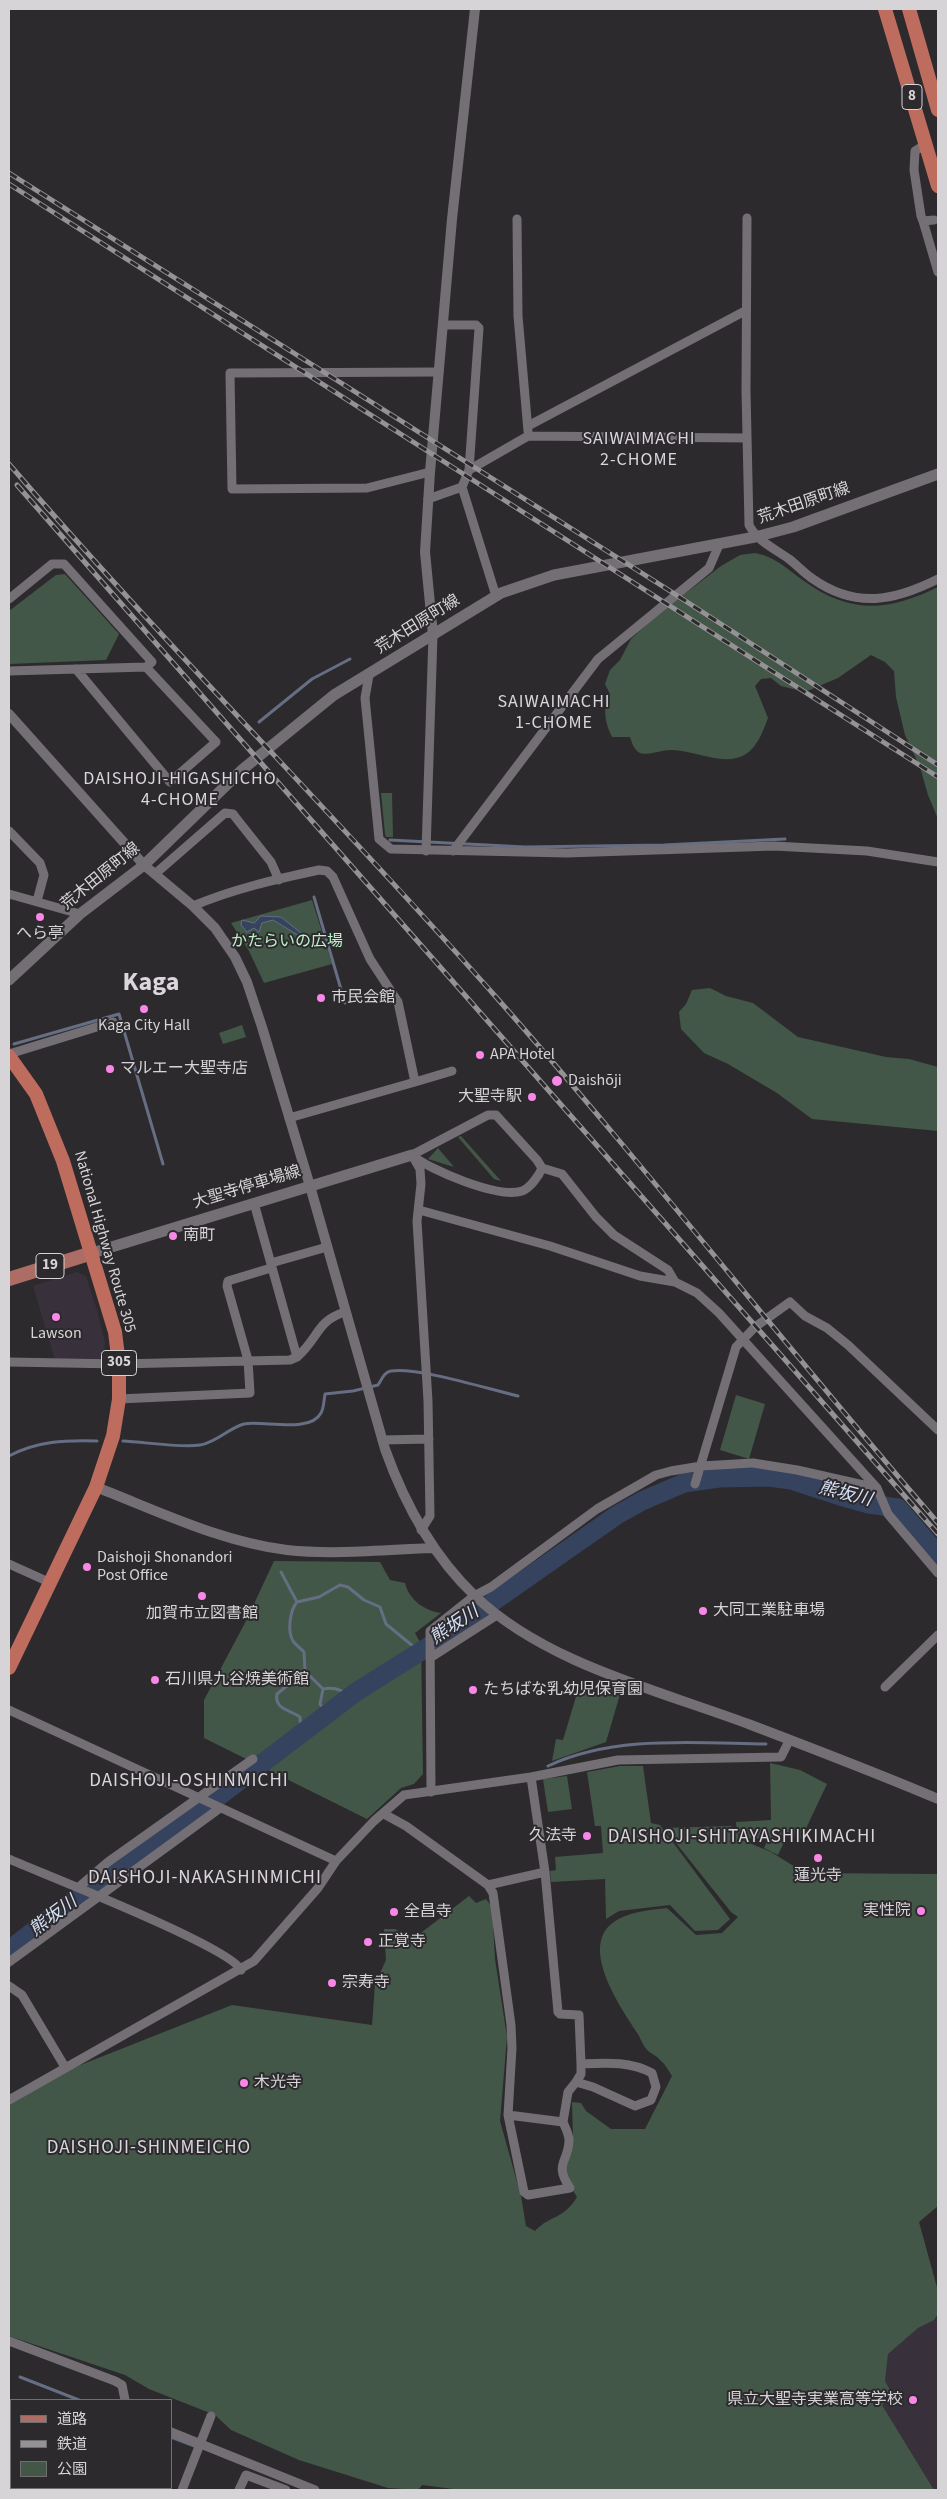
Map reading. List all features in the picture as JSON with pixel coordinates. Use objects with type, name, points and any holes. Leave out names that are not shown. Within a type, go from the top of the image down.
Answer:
[{"type":"highway","name":"8","points":[[885,9],[938,186]]},
{"type":"highway","name":"8","points":[[909,9],[938,110]]},
{"type":"highway","name":"National Highway Route 305","points":[[9,1055],[36,1094],[64,1161],[115,1332],[119,1364],[119,1400],[112,1436],[96,1487],[9,1668]]},
{"type":"main road","name":"荒木田原町線","points":[[9,980],[80,914],[144,865],[243,769],[334,695],[496,596],[554,575],[719,545],[793,527],[938,474]]},
{"type":"main road","name":"大聖寺停車場線","points":[[92,1253],[412,1155]]},
{"type":"main road","name":"19","points":[[9,1279],[92,1253]]},
{"type":"street","points":[[426,851],[433,635],[425,552],[428,499],[452,219],[475,9]]},
{"type":"street","points":[[926,144],[915,152],[913,156],[920,210],[938,272]]},
{"type":"street","points":[[747,218],[745,311],[746,438],[749,525],[755,537],[790,560],[813,579],[837,591],[860,599],[896,597],[938,579]]},
{"type":"street","points":[[517,219],[518,316],[528,436]]},
{"type":"street","points":[[923,221],[934,220]]},
{"type":"street","points":[[528,426],[745,311]]},
{"type":"street","points":[[444,324],[476,325],[479,328],[469,470],[462,487],[487,573],[496,596]]},
{"type":"street","points":[[430,472],[367,488],[232,489],[230,373],[439,372]]},
{"type":"street","points":[[469,470],[528,436],[746,438]]},
{"type":"street","points":[[428,499],[462,487]]},
{"type":"street","points":[[453,851],[598,659],[709,568],[719,545]]},
{"type":"street","points":[[9,599],[52,564],[64,564],[152,662],[146,667],[9,671]]},
{"type":"street","points":[[76,669],[170,782],[216,742],[146,667]]},
{"type":"street","points":[[369,675],[366,698],[379,839],[391,850],[576,852],[774,846],[867,851],[938,862]]},
{"type":"street","points":[[9,714],[144,865],[193,906],[215,928],[235,957],[247,982],[310,1186],[382,1440],[397,1482],[432,1548],[474,1596],[495,1614],[547,1646],[606,1672],[938,1799]]},
{"type":"street","points":[[155,874],[220,814],[228,813],[236,818],[271,862],[279,880]]},
{"type":"street","points":[[9,831],[40,863],[44,875],[38,901]]},
{"type":"street","points":[[193,906],[212,898],[279,880],[319,870],[327,871],[333,877],[370,959],[398,1002],[415,1082]]},
{"type":"street","points":[[9,894],[80,914]]},
{"type":"street","points":[[9,1055],[113,1022]]},
{"type":"street","points":[[289,1118],[452,1071]]},
{"type":"street","points":[[412,1155],[488,1114],[496,1115],[542,1168],[562,1174],[608,1229],[668,1270],[675,1282]]},
{"type":"street","points":[[412,1155],[423,1165],[437,1172],[506,1192],[523,1191],[539,1176],[542,1168]]},
{"type":"street","points":[[412,1155],[420,1169],[417,1221],[418,1270],[429,1439],[430,1516],[421,1530]]},
{"type":"street","points":[[254,1203],[297,1357]]},
{"type":"street","points":[[419,1210],[550,1246],[640,1276],[675,1282],[697,1293],[719,1313],[879,1491],[888,1514],[938,1573]]},
{"type":"street","points":[[119,1400],[250,1393],[248,1360],[226,1286],[228,1281],[326,1247]]},
{"type":"street","points":[[695,1484],[736,1347],[767,1318],[790,1302],[805,1316],[826,1328],[848,1345],[938,1430]]},
{"type":"street","points":[[9,1362],[119,1364],[290,1360],[297,1357],[317,1337],[323,1323],[332,1316],[345,1312]]},
{"type":"street","points":[[382,1440],[429,1439]]},
{"type":"street","points":[[431,1792],[430,1631],[474,1596],[491,1587],[606,1504],[656,1475],[701,1466],[753,1463],[879,1491]]},
{"type":"street","points":[[96,1487],[232,1538],[268,1547],[304,1551],[432,1548]]},
{"type":"street","points":[[9,1564],[51,1582]]},
{"type":"street","points":[[430,1656],[495,1614]]},
{"type":"street","points":[[885,1687],[938,1635]]},
{"type":"street","points":[[9,1710],[336,1861]]},
{"type":"street","points":[[9,2100],[254,1961],[318,1888],[336,1861],[404,1795],[532,1777],[618,1760],[781,1757],[789,1741]]},
{"type":"street","points":[[79,1887],[108,1862],[201,1798],[253,1759]]},
{"type":"street","points":[[384,1814],[406,1826],[488,1885],[495,1901],[511,2025],[512,2048],[508,2115],[524,2192],[528,2194],[570,2188],[562,2176],[563,2156],[568,2150],[570,2138],[563,2122],[568,2092],[581,2074],[578,2015],[558,2012],[545,1872],[532,1777]]},
{"type":"street","points":[[9,1962],[97,1894],[218,1807]]},
{"type":"street","points":[[9,1860],[97,1894],[219,1952],[238,1963],[241,1970]]},
{"type":"street","points":[[488,1885],[545,1872]]},
{"type":"street","points":[[9,1986],[22,1995],[65,2067]]},
{"type":"street","points":[[576,2082],[593,2087],[635,2106],[651,2100],[655,2093],[656,2082],[652,2073],[638,2066],[621,2063],[581,2064]]},
{"type":"street","points":[[508,2115],[563,2122]]},
{"type":"street","points":[[9,2341],[115,2381],[122,2385],[125,2399]]},
{"type":"street","points":[[182,2490],[211,2416]]},
{"type":"street","points":[[172,2432],[315,2490]]},
{"type":"street","points":[[239,2490],[246,2475],[286,2490],[291,2481]]},
{"type":"shaded area","points":[[77,1272],[86,1276],[97,1310],[105,1343],[104,1359],[102,1362],[55,1360],[33,1286]]},
{"type":"shaded area","name":"県立大聖寺実業高等学校","points":[[938,2317],[938,2490],[934,2490],[882,2405],[893,2395],[885,2381],[888,2354],[918,2327]]},
{"type":"green space","points":[[755,553],[776,561],[821,592],[838,600],[854,604],[886,605],[903,601],[938,587],[938,819],[928,795],[920,767],[905,735],[896,697],[894,671],[885,662],[871,655],[838,678],[805,692],[781,686],[771,678],[761,679],[755,686],[768,718],[754,747],[746,754],[737,758],[718,759],[679,750],[643,754],[636,750],[630,737],[612,737],[605,715],[606,704],[610,694],[605,684],[610,670],[620,660],[631,639],[656,616],[721,566],[740,555]]},
{"type":"green space","points":[[65,574],[119,634],[106,660],[9,664],[9,611],[56,575]]},
{"type":"green space","points":[[381,793],[392,793],[393,837],[386,837],[385,834]]},
{"type":"green space","name":"かたらいの広場","points":[[312,900],[332,964],[264,983],[249,951],[231,923]]},
{"type":"green space","points":[[710,988],[726,996],[753,1003],[798,1037],[886,1057],[909,1059],[938,1067],[938,1131],[812,1119],[777,1093],[728,1064],[704,1053],[681,1029],[679,1012],[686,1004],[692,990]]},
{"type":"green space","points":[[242,1025],[246,1037],[223,1044],[219,1033]]},
{"type":"green space","points":[[461,1136],[501,1181],[494,1179],[458,1137]]},
{"type":"green space","points":[[438,1148],[454,1167],[428,1159]]},
{"type":"green space","points":[[736,1395],[765,1404],[749,1459],[720,1450]]},
{"type":"green space","points":[[274,1561],[380,1562],[390,1580],[405,1583],[410,1595],[418,1604],[429,1610],[441,1613],[415,1633],[421,1644],[423,1774],[414,1784],[401,1788],[367,1819],[204,1738],[204,1700],[246,1621]]},
{"type":"green space","points":[[581,1680],[621,1691],[606,1742],[552,1761],[556,1739],[563,1740]]},
{"type":"green space","points":[[770,1763],[800,1770],[827,1784],[801,1839],[789,1832],[778,1855],[764,1848],[768,1839],[743,1838],[737,1833],[736,1822],[771,1820]]},
{"type":"green space","points":[[620,1766],[643,1766],[651,1823],[660,1825],[730,1919],[718,1930],[695,1931],[670,1905],[619,1911],[606,1919],[605,1879],[551,1882],[550,1871],[556,1870],[555,1857],[603,1853],[601,1826],[595,1826],[587,1772]]},
{"type":"green space","points":[[567,1776],[572,1809],[548,1812],[543,1779]]},
{"type":"green space","points":[[731,1826],[742,1840],[771,1852],[805,1873],[938,1874],[938,2206],[919,2222],[938,2291],[938,2314],[934,2320],[918,2328],[888,2354],[885,2381],[893,2395],[882,2405],[934,2490],[461,2490],[422,2485],[418,2490],[388,2488],[299,2460],[231,2430],[215,2415],[149,2389],[125,2375],[9,2336],[9,2104],[68,2070],[232,2005],[372,2025],[375,1984],[386,1960],[384,1929],[395,1929],[413,1939],[469,1896],[476,1903],[486,1899],[492,1907],[495,1959],[507,2037],[500,2121],[521,2196],[526,2226],[535,2231],[546,2222],[561,2214],[572,2205],[577,2197],[564,2176],[573,2137],[572,2102],[581,2103],[586,2111],[611,2129],[645,2129],[672,2076],[662,2062],[645,2047],[615,1997],[602,1966],[600,1951],[602,1937],[609,1926],[615,1921],[636,1912],[667,1908],[696,1935],[722,1933],[738,1917],[731,1912],[664,1828]]},
{"type":"water","points":[[261,916],[281,917],[306,937],[301,937],[273,920],[262,923],[259,932],[254,928],[247,932],[241,925],[242,920],[254,923]]},
{"type":"waterway","points":[[259,722],[312,679],[350,659]]},
{"type":"waterway","points":[[390,840],[525,847],[664,845],[785,839]]},
{"type":"waterway","points":[[314,897],[345,1003]]},
{"type":"waterway","points":[[14,1044],[119,1014],[163,1164]]},
{"type":"waterway","points":[[123,1441],[192,1446],[206,1444],[244,1424],[297,1425],[307,1423],[321,1413],[325,1394],[353,1391],[378,1385],[385,1374],[391,1371],[435,1375],[518,1396]]},
{"type":"waterway","points":[[9,1456],[30,1447],[52,1442],[97,1441]]},
{"type":"waterway","name":"熊坂川","points":[[9,1950],[66,1906],[189,1819],[356,1692],[434,1643],[617,1515],[642,1501],[684,1483],[719,1478],[769,1477],[791,1480],[869,1504],[898,1508],[938,1555]]},
{"type":"waterway","points":[[281,1572],[297,1602],[319,1597],[340,1585],[348,1587],[364,1600],[380,1607],[386,1624],[419,1651]]},
{"type":"waterway","points":[[297,1602],[291,1615],[290,1632],[293,1641],[304,1652],[305,1671],[277,1694],[277,1699],[280,1706],[300,1717],[301,1733]]},
{"type":"waterway","points":[[305,1671],[323,1689],[338,1689],[349,1697]]},
{"type":"waterway","points":[[323,1689],[320,1704],[327,1713]]},
{"type":"waterway","points":[[548,1766],[573,1756],[627,1745],[683,1742],[766,1744]]},
{"type":"waterway","points":[[20,2377],[76,2399]]},
{"type":"waterway","points":[[172,2437],[197,2447]]},
{"type":"railway","points":[[9,173],[667,589],[938,765]]},
{"type":"railway","points":[[9,184],[938,777]]},
{"type":"railway","points":[[9,464],[129,599],[375,863],[496,997],[608,1127],[938,1523]]},
{"type":"railway","points":[[17,485],[938,1534]]},
{"type":"place","name":"へら亭","points":[[40,917]]},
{"type":"place","name":"市民会館","points":[[321,998]]},
{"type":"place","name":"Kaga City Hall","points":[[144,1009]]},
{"type":"place","name":"APA Hotel","points":[[480,1055]]},
{"type":"place","name":"マルエー大聖寺店","points":[[110,1069]]},
{"type":"place","name":"Daishōji","points":[[557,1081]]},
{"type":"place","name":"大聖寺駅","points":[[532,1097]]},
{"type":"place","name":"南町","points":[[173,1236]]},
{"type":"place","name":"Lawson","points":[[56,1317]]},
{"type":"place","name":"Daishoji Shonandori Post Office","points":[[87,1567]]},
{"type":"place","name":"加賀市立図書館","points":[[202,1596]]},
{"type":"place","name":"大同工業駐車場","points":[[703,1611]]},
{"type":"place","name":"石川県九谷焼美術館","points":[[155,1680]]},
{"type":"place","name":"たちばな乳幼児保育園","points":[[473,1690]]},
{"type":"place","name":"久法寺","points":[[587,1836]]},
{"type":"place","name":"蓮光寺","points":[[818,1858]]},
{"type":"place","name":"実性院","points":[[921,1911]]},
{"type":"place","name":"全昌寺","points":[[394,1912]]},
{"type":"place","name":"正覚寺","points":[[368,1942]]},
{"type":"place","name":"宗寿寺","points":[[332,1983]]},
{"type":"place","name":"木光寺","points":[[244,2083]]},
{"type":"place","name":"県立大聖寺実業高等学校","points":[[913,2400]]},
{"type":"district","name":"SAIWAIMACHI 2-CHOME","points":[[639,450]]},
{"type":"district","name":"SAIWAIMACHI 1-CHOME","points":[[554,713]]},
{"type":"district","name":"DAISHOJI-HIGASHICHO 4-CHOME","points":[[180,790]]},
{"type":"district","name":"Kaga","points":[[151,984]]},
{"type":"district","name":"DAISHOJI-OSHINMICHI","points":[[189,1782]]},
{"type":"district","name":"DAISHOJI-SHITAYASHIKIMACHI","points":[[742,1838]]},
{"type":"district","name":"DAISHOJI-NAKASHINMICHI","points":[[205,1879]]},
{"type":"district","name":"DAISHOJI-SHINMEICHO","points":[[149,2149]]}]
